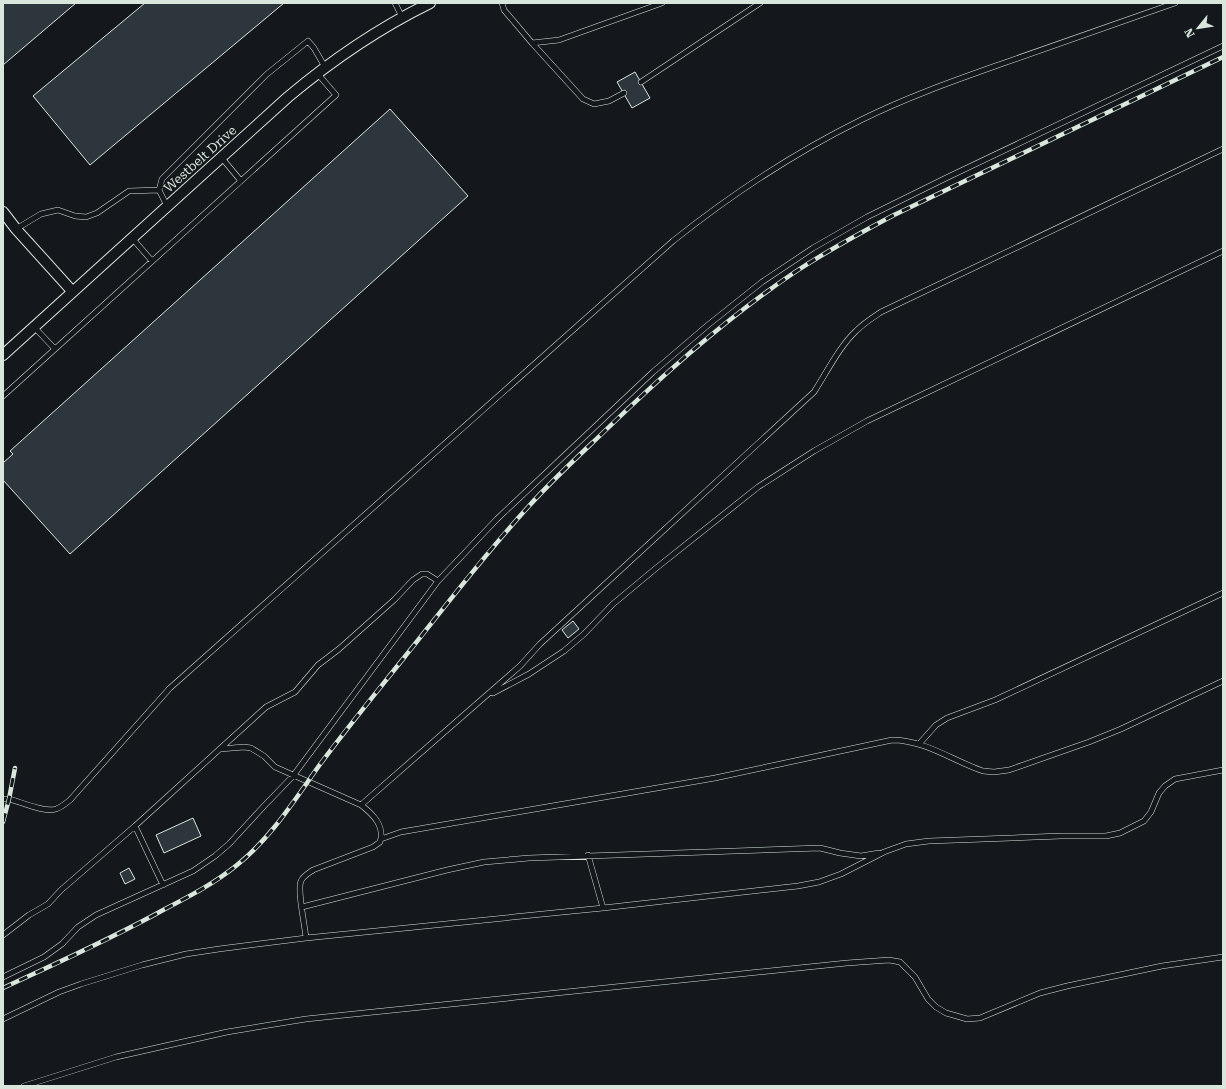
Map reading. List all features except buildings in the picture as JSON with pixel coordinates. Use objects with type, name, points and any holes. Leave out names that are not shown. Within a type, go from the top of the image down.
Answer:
[{"type":"street","name":"Westbelt Drive","points":[[5,350],[34,327],[288,97],[321,70],[367,38],[402,17],[430,3]]},
{"type":"street","points":[[3,212],[16,229],[72,291]]},
{"type":"lane","points":[[395,3],[402,17]]},
{"type":"lane","points":[[502,3],[504,10],[583,99],[594,104],[609,101],[624,93]]},
{"type":"lane","points":[[532,43],[559,40],[662,3]]},
{"type":"lane","points":[[641,82],[760,3]]},
{"type":"lane","points":[[3,799],[9,799],[47,810],[55,810],[66,804],[170,688],[673,241],[709,212],[749,184],[795,155],[861,120],[918,94],[1175,3]]},
{"type":"lane","points":[[3,396],[336,95],[321,70],[314,48],[308,41],[267,74],[162,179],[159,190],[167,206]]},
{"type":"lane","points":[[3,977],[44,957],[62,944],[78,927],[96,915],[193,871],[215,856],[229,844],[293,776],[438,581],[497,519],[653,372],[708,325],[762,282],[813,248],[867,217],[953,174],[1223,46]]},
{"type":"lane","points":[[360,805],[520,666],[540,644],[814,392],[846,342],[866,322],[881,312],[1223,148]]},
{"type":"lane","points":[[221,157],[241,181]]},
{"type":"lane","points":[[16,229],[41,214],[58,210],[75,216],[86,217],[97,213],[129,191],[159,190]]},
{"type":"lane","points":[[132,238],[152,261]]},
{"type":"lane","points":[[484,698],[529,674],[564,651],[584,634],[613,604],[708,526],[758,487],[814,451],[867,421],[1223,250]]},
{"type":"lane","points":[[34,327],[55,349]]},
{"type":"lane","points":[[3,935],[28,915],[48,904],[60,890],[135,826],[266,707],[295,692],[318,666],[394,600],[413,580],[422,574],[427,574],[438,581]]},
{"type":"lane","points":[[919,744],[936,725],[947,718],[995,700],[1223,593]]},
{"type":"lane","points":[[381,839],[401,832],[715,778],[892,740],[905,740],[919,744],[983,771],[994,772],[1009,770],[1089,742],[1121,729],[1223,681]]},
{"type":"lane","points":[[220,749],[244,747],[251,748],[264,756],[275,767],[360,805],[376,818],[381,830],[381,839],[380,842],[373,848],[313,870],[301,880],[300,887],[306,938]]},
{"type":"lane","points":[[3,1019],[59,992],[142,965],[186,954],[306,938],[603,908],[798,886],[819,882],[841,874],[884,852],[906,844],[929,841],[1061,836],[1106,836],[1120,834],[1144,821],[1151,812],[1158,793],[1175,779],[1223,770]]},
{"type":"lane","points":[[135,826],[163,885]]},
{"type":"lane","points":[[302,907],[484,862],[529,858],[820,848],[861,856],[884,852]]},
{"type":"lane","points":[[588,856],[603,908]]},
{"type":"lane","points":[[24,1086],[116,1057],[227,1032],[306,1019],[889,960],[900,962],[907,968],[915,977],[928,999],[936,1007],[946,1013],[967,1019],[980,1018],[1040,993],[1067,986],[1162,966],[1223,957]]},
{"type":"railway","points":[[3,988],[105,940],[184,899],[220,878],[250,854],[272,830],[341,737],[464,582],[496,543],[548,485],[654,385],[699,345],[746,307],[807,264],[894,215],[1223,57]]},
{"type":"railway","points":[[3,822],[15,768]]}]
